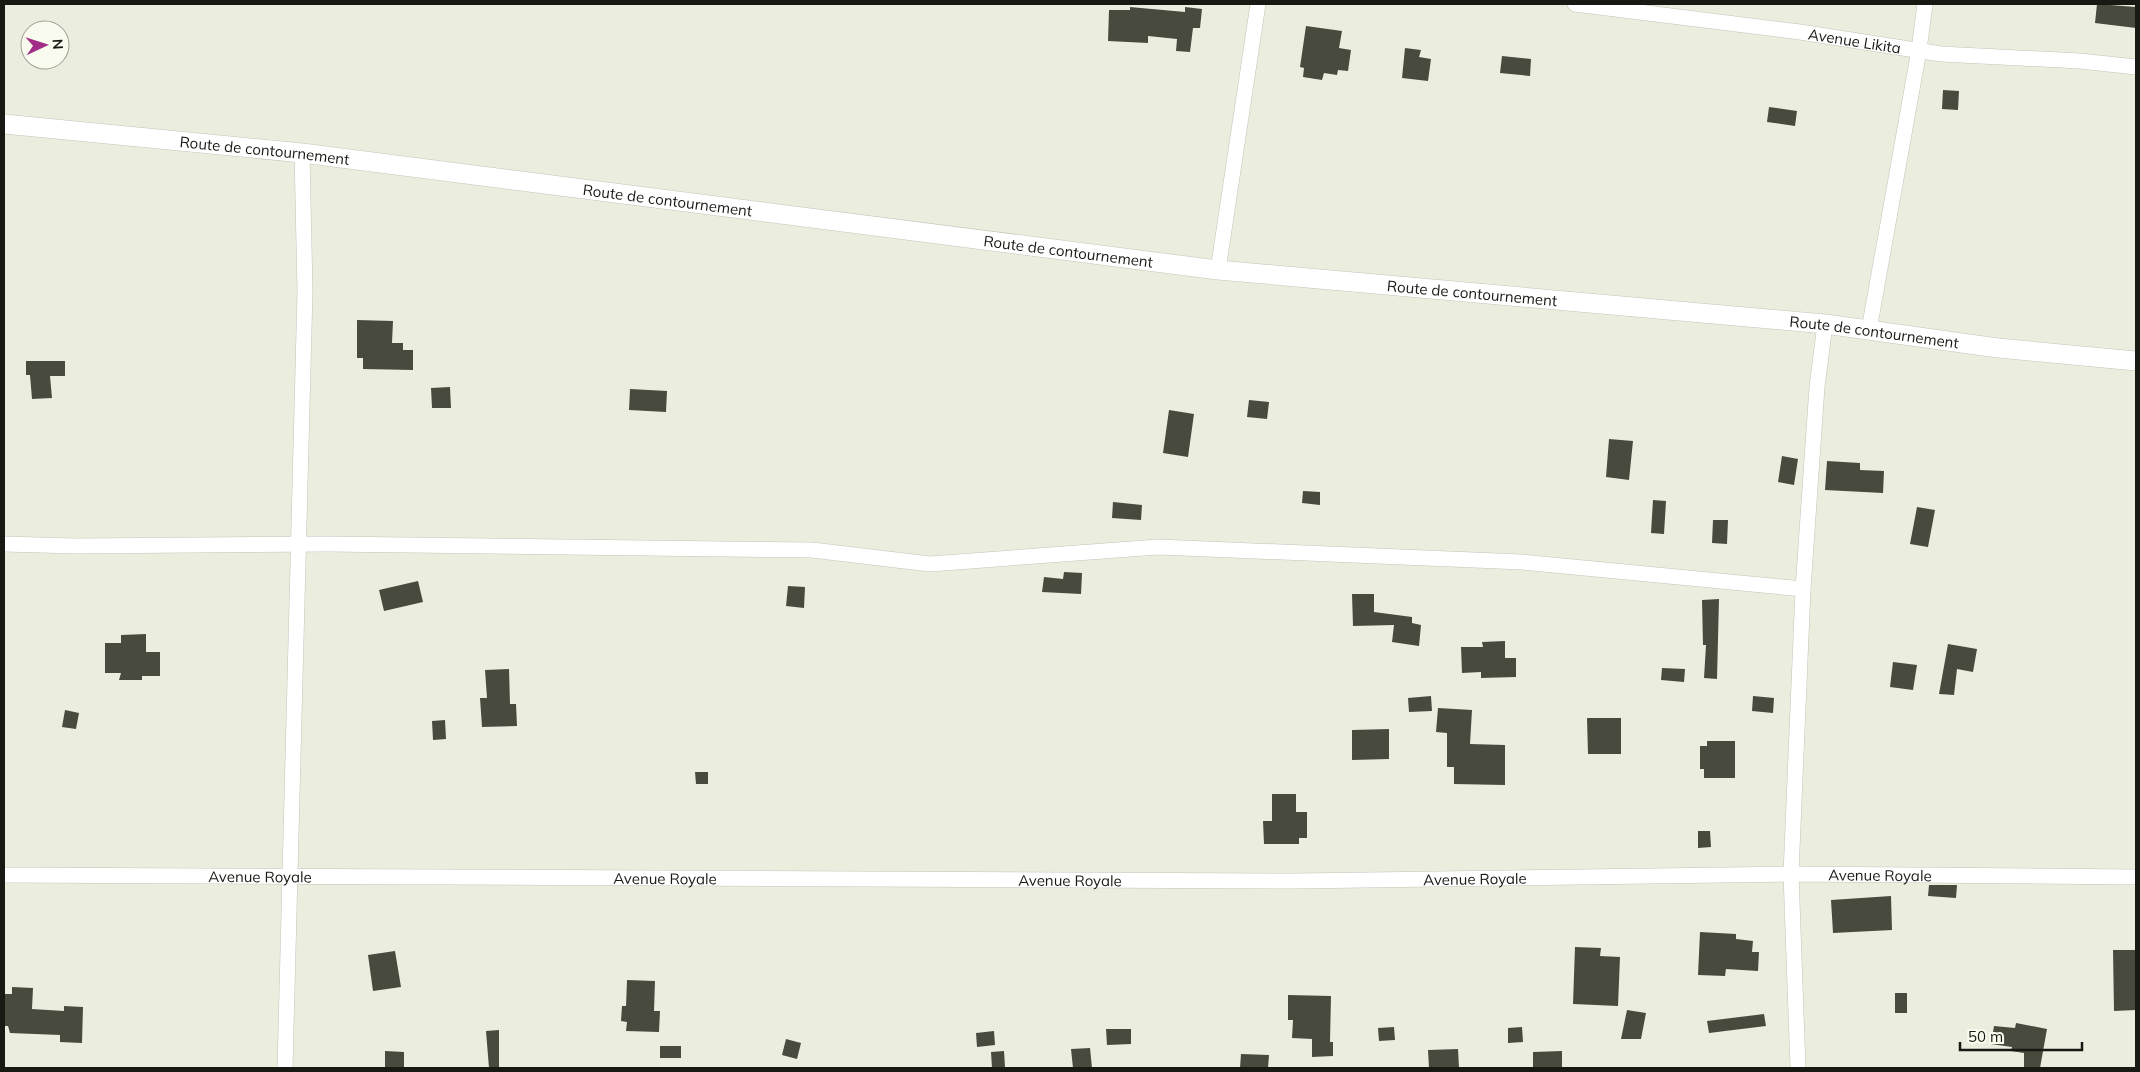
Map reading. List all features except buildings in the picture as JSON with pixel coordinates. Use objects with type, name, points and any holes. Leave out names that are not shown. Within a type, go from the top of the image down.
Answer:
[{"type":"street","points":[[1218,270],[1258,4]]},
{"type":"street","name":"Avenue Likita","points":[[1575,4],[1800,32],[1919,50],[2136,67]]},
{"type":"street","points":[[1869,330],[1919,50],[1925,4]]},
{"type":"street","name":"Route de contournement","points":[[4,124],[302,153],[1218,270],[1824,324],[1998,348],[2136,361]]},
{"type":"street","points":[[285,1068],[305,291],[302,153]]},
{"type":"street","points":[[1798,1068],[1791,874],[1803,589],[1816,396],[1824,324]]},
{"type":"street","points":[[4,544],[76,546],[298,544],[812,550],[930,564],[1158,547],[1522,562],[1803,589]]},
{"type":"street","name":"Avenue Royale","points":[[4,875],[290,874],[433,878],[1296,880],[1791,874],[2136,877]]}]
